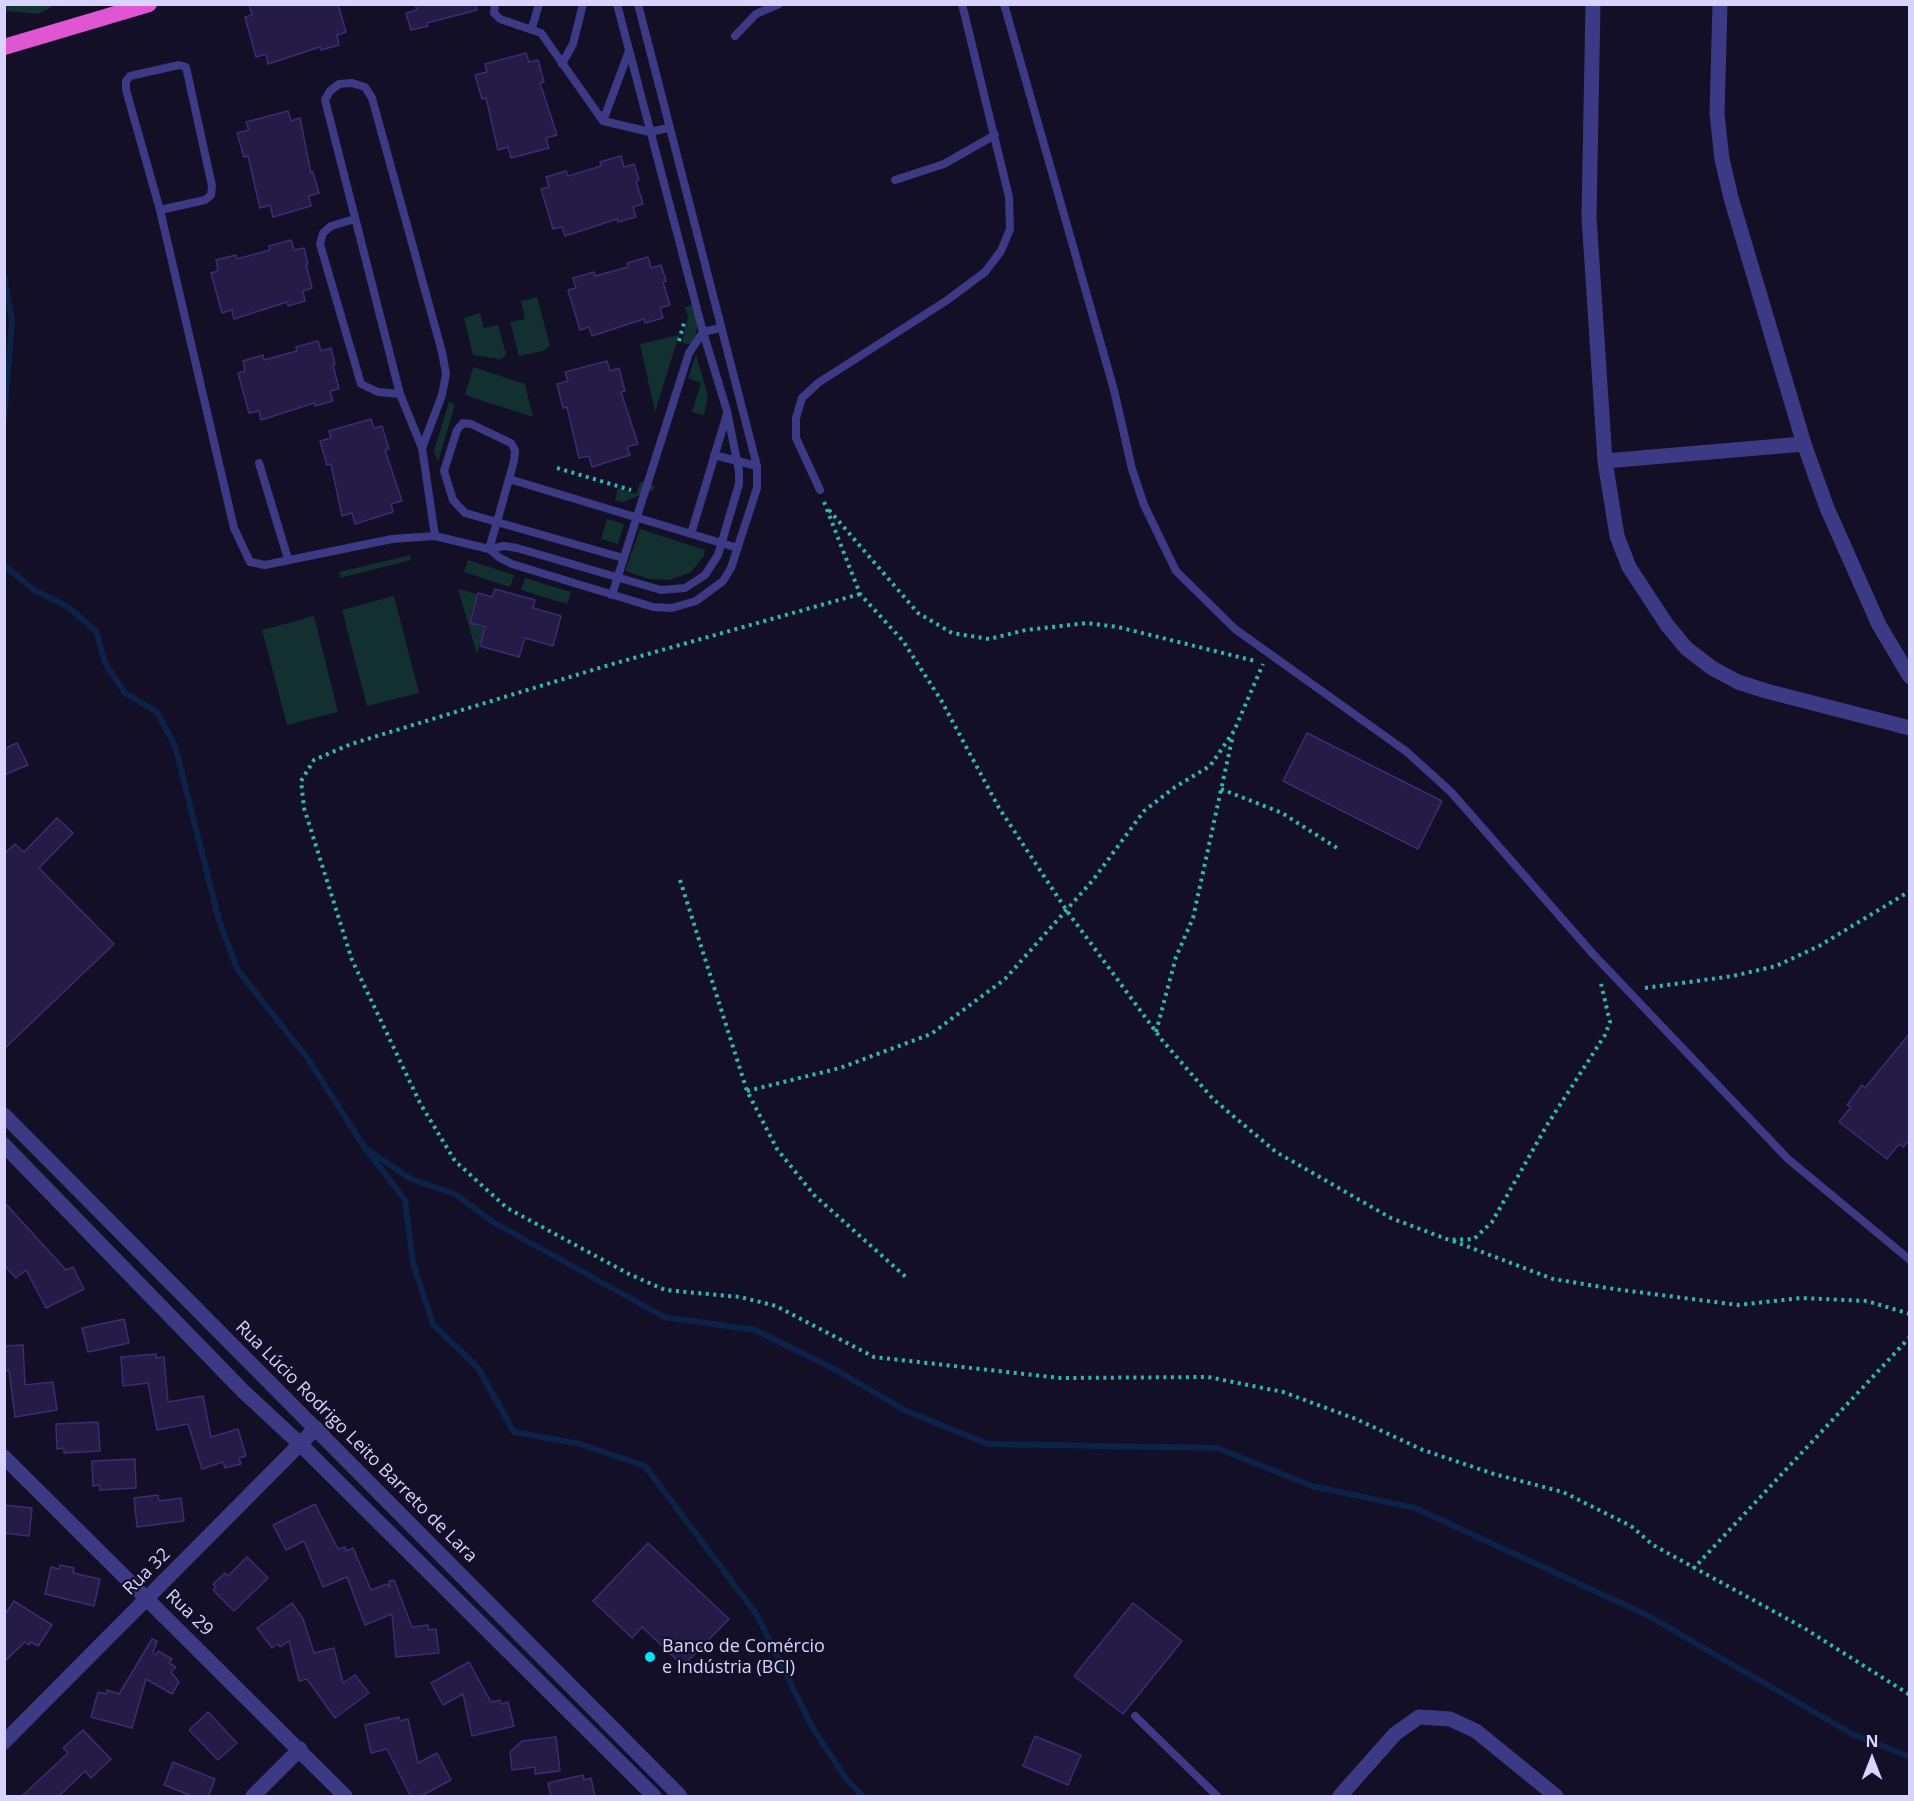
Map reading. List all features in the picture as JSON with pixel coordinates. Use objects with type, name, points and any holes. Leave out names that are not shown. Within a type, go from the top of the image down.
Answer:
[{"type":"highway","points":[[4,47],[149,4]]},
{"type":"street","points":[[1593,4],[1589,217],[1605,461],[1617,536],[1629,567],[1645,595],[1686,648],[1712,668],[1738,682],[1909,722]]},
{"type":"street","points":[[1720,4],[1716,69],[1722,159],[1804,444],[1827,508],[1874,614],[1910,677]]},
{"type":"street","points":[[1605,461],[1804,444]]},
{"type":"street","name":"Rua Lúcio Rodrigo Leito Barreto de Lara","points":[[4,1115],[680,1797]]},
{"type":"street","points":[[4,1145],[243,1391],[300,1444],[654,1797]]},
{"type":"street","name":"Rua 32","points":[[4,1742],[316,1428]]},
{"type":"street","name":"Rua 29","points":[[4,1457],[300,1749],[345,1797]]},
{"type":"street","points":[[1340,1797],[1395,1734],[1419,1717],[1450,1719],[1476,1731],[1556,1797]]},
{"type":"street","points":[[253,1797],[300,1749]]},
{"type":"lane","points":[[495,4],[494,14],[500,19],[532,28],[541,33],[603,120],[650,132],[668,128]]},
{"type":"lane","points":[[532,28],[539,4]]},
{"type":"lane","points":[[562,64],[573,44],[583,4]]},
{"type":"lane","points":[[160,210],[205,200],[212,195],[186,67],[179,65],[130,76],[126,81],[126,90],[160,210],[234,528],[250,562],[264,565],[392,539],[435,536],[489,549],[504,546],[517,548],[661,591],[685,588],[705,574],[718,555],[739,484],[727,411],[703,332],[617,4]]},
{"type":"lane","points":[[489,549],[512,564],[653,607],[672,608],[696,601],[723,580],[738,548],[757,488],[757,466],[668,128],[638,4]]},
{"type":"lane","points":[[735,36],[756,14],[779,4]]},
{"type":"lane","points":[[820,490],[796,438],[796,418],[802,398],[818,383],[946,302],[985,272],[1002,251],[1010,229],[1009,197],[962,4]]},
{"type":"lane","points":[[1004,4],[1114,390],[1144,505],[1176,571],[1235,629],[1407,752],[1451,792],[1593,954],[1788,1159],[1910,1260]]},
{"type":"lane","points":[[603,120],[629,51]]},
{"type":"lane","points":[[422,448],[442,395],[446,374],[442,351],[372,98],[365,87],[352,83],[339,84],[330,91],[325,100],[400,394],[422,448],[435,536]]},
{"type":"lane","points":[[895,180],[944,164],[995,135]]},
{"type":"lane","points":[[356,219],[331,226],[322,232],[320,244],[361,384],[378,392],[400,394]]},
{"type":"lane","points":[[612,595],[689,353],[703,332],[720,328]]},
{"type":"lane","points":[[691,534],[727,411]]},
{"type":"lane","points":[[489,549],[496,522],[509,479],[515,453],[511,443],[471,424],[463,423],[457,430],[444,471],[446,484],[453,500],[465,513],[496,522],[623,558]]},
{"type":"lane","points":[[714,455],[757,466]]},
{"type":"lane","points":[[259,463],[288,559]]},
{"type":"lane","points":[[509,479],[738,548]]},
{"type":"lane","points":[[1135,1716],[1217,1797]]},
{"type":"path","points":[[678,345],[684,323]]},
{"type":"path","points":[[557,468],[635,491]]},
{"type":"path","points":[[820,490],[860,594],[903,640],[941,699],[999,808],[1067,911],[1156,1032],[1213,1099],[1276,1152],[1365,1205],[1449,1240],[1553,1278],[1614,1289],[1738,1305],[1801,1298],[1867,1301],[1910,1314]]},
{"type":"path","points":[[826,508],[918,613],[952,633],[989,639],[1026,630],[1087,623],[1118,627],[1263,663]]},
{"type":"path","points":[[860,594],[609,665],[351,744],[314,759],[301,781],[304,808],[352,960],[420,1103],[455,1161],[507,1208],[665,1290],[740,1297],[776,1306],[874,1357],[1060,1378],[1208,1377],[1283,1392],[1356,1419],[1423,1450],[1494,1474],[1563,1492],[1631,1526],[1653,1545],[1804,1628],[1910,1695]]},
{"type":"path","points":[[1156,1032],[1176,957],[1193,918],[1234,731],[1269,653]]},
{"type":"path","points":[[747,1091],[840,1068],[931,1034],[1005,979],[1094,880],[1144,811],[1174,787],[1210,766],[1234,731]]},
{"type":"path","points":[[1220,789],[1282,813],[1337,848]]},
{"type":"path","points":[[680,880],[747,1091],[777,1149],[814,1195],[907,1278]]},
{"type":"path","points":[[1629,990],[1732,976],[1776,966],[1819,946],[1910,891]]},
{"type":"path","points":[[1449,1240],[1474,1239],[1492,1222],[1547,1125],[1605,1035],[1610,1022],[1593,954]]},
{"type":"path","points":[[1693,1569],[1910,1337]]},
{"type":"green space","points":[[4,5],[55,5],[39,14],[5,11]]},
{"type":"green space","points":[[537,297],[550,346],[543,351],[519,356],[510,322],[525,319],[521,301]]},
{"type":"green space","points":[[699,304],[701,312],[693,345],[682,343],[688,317],[685,307]]},
{"type":"green space","points":[[480,313],[484,328],[498,325],[506,354],[503,358],[473,355],[464,318]]},
{"type":"green space","points":[[679,335],[655,412],[640,344]]},
{"type":"green space","points":[[696,354],[708,397],[704,415],[692,412],[701,383],[688,378]]},
{"type":"green space","points":[[473,367],[525,384],[533,417],[465,395]]},
{"type":"green space","points":[[449,402],[455,404],[438,462],[434,451]]},
{"type":"green space","points":[[641,481],[655,486],[653,490],[623,502],[615,500],[618,488],[636,494]]},
{"type":"green space","points":[[607,519],[624,524],[618,544],[601,539]]},
{"type":"green space","points":[[640,529],[705,550],[704,556],[691,572],[670,580],[649,579],[625,571]]},
{"type":"green space","points":[[410,555],[411,560],[340,578],[339,572]]},
{"type":"green space","points":[[468,560],[514,575],[510,587],[464,572]]},
{"type":"green space","points":[[525,578],[571,592],[567,604],[521,590]]},
{"type":"green space","points":[[458,589],[477,594],[469,623],[484,628],[477,654]]},
{"type":"green space","points":[[394,596],[419,693],[367,706],[342,610]]},
{"type":"green space","points":[[314,616],[338,712],[287,725],[262,630]]},
{"type":"building","points":[[249,4],[338,4],[346,32],[337,35],[339,45],[321,50],[320,47],[268,64],[266,54],[256,57],[245,17],[252,15]]},
{"type":"building","points":[[415,4],[476,4],[477,10],[427,23],[428,26],[411,30],[406,13],[417,10]]},
{"type":"building","points":[[526,53],[529,62],[538,60],[544,82],[540,83],[557,135],[546,138],[549,148],[511,158],[508,147],[498,150],[486,98],[482,99],[475,75],[487,72],[485,64]]},
{"type":"building","points":[[288,111],[291,121],[300,118],[311,173],[313,172],[319,193],[309,196],[311,206],[273,217],[270,205],[260,208],[248,156],[244,157],[237,133],[249,130],[246,122]]},
{"type":"building","points":[[621,156],[624,167],[634,164],[639,180],[636,181],[643,204],[633,207],[636,217],[618,222],[617,219],[565,236],[562,227],[553,229],[541,189],[549,187],[546,177],[566,171],[568,176],[601,166],[600,162]]},
{"type":"building","points":[[291,240],[294,250],[304,248],[308,264],[306,264],[312,288],[303,291],[305,301],[288,306],[287,302],[234,319],[232,310],[222,313],[211,273],[218,271],[216,260],[236,255],[237,259],[270,250],[269,246]]},
{"type":"building","points":[[648,257],[651,268],[661,265],[666,281],[663,282],[670,305],[660,308],[663,318],[645,323],[644,319],[592,336],[589,327],[580,330],[568,290],[576,288],[573,278],[594,272],[595,276],[628,267],[627,263]]},
{"type":"building","points":[[318,341],[321,351],[331,348],[335,364],[333,365],[339,389],[330,391],[333,401],[315,406],[314,403],[261,420],[259,411],[249,413],[238,373],[245,371],[243,361],[263,355],[264,360],[297,351],[296,347]]},
{"type":"building","points":[[607,361],[610,371],[619,368],[625,391],[621,392],[638,444],[627,447],[630,455],[592,467],[589,456],[579,458],[567,407],[563,408],[557,384],[568,381],[565,372]]},
{"type":"building","points":[[371,419],[374,428],[382,426],[389,449],[385,450],[402,501],[391,504],[393,512],[355,524],[352,513],[342,516],[331,464],[327,465],[320,441],[331,438],[329,431]]},
{"type":"building","points":[[495,589],[535,600],[533,608],[561,616],[553,646],[525,638],[519,657],[480,646],[485,627],[470,623],[478,593],[492,597]]},
{"type":"building","points":[[1307,733],[1442,801],[1418,849],[1283,781]]},
{"type":"building","points":[[17,743],[28,765],[4,775],[4,749]]},
{"type":"building","points":[[57,818],[73,833],[39,868],[114,944],[4,1049],[4,854],[15,844],[24,852]]},
{"type":"building","points":[[1910,1033],[1910,1139],[1903,1147],[1899,1144],[1887,1159],[1839,1122],[1851,1107],[1847,1105],[1862,1085],[1865,1088]]},
{"type":"building","points":[[4,1202],[66,1270],[73,1267],[84,1289],[46,1308],[26,1270],[16,1278],[4,1265]]},
{"type":"building","points":[[124,1319],[129,1343],[88,1352],[82,1328]]},
{"type":"building","points":[[23,1345],[25,1385],[53,1382],[57,1410],[15,1417],[9,1370],[4,1371],[4,1346]]},
{"type":"building","points":[[156,1354],[156,1358],[164,1357],[168,1402],[203,1396],[211,1437],[238,1429],[246,1456],[239,1458],[241,1464],[225,1468],[223,1462],[202,1469],[188,1424],[157,1430],[148,1383],[123,1386],[121,1357]]},
{"type":"building","points":[[98,1422],[100,1451],[64,1453],[64,1448],[57,1449],[56,1424]]},
{"type":"building","points":[[135,1459],[136,1488],[100,1490],[100,1485],[93,1486],[92,1461]]},
{"type":"building","points":[[158,1495],[159,1501],[181,1498],[184,1521],[137,1527],[134,1498]]},
{"type":"building","points":[[315,1504],[338,1549],[345,1547],[346,1551],[353,1548],[371,1590],[387,1584],[390,1587],[389,1581],[394,1580],[412,1627],[428,1625],[429,1630],[436,1629],[439,1653],[396,1657],[392,1614],[365,1625],[347,1577],[323,1587],[304,1541],[286,1550],[273,1525]]},
{"type":"building","points":[[4,1505],[32,1508],[29,1536],[4,1533]]},
{"type":"building","points":[[648,1543],[729,1619],[683,1666],[642,1627],[632,1638],[593,1601]]},
{"type":"building","points":[[247,1557],[268,1578],[234,1611],[213,1590],[216,1587],[213,1584],[225,1573],[228,1576]]},
{"type":"building","points":[[60,1565],[74,1568],[73,1573],[100,1579],[94,1606],[45,1594],[51,1567],[59,1569]]},
{"type":"building","points":[[14,1601],[52,1625],[38,1646],[25,1642],[4,1662],[4,1616]]},
{"type":"building","points":[[292,1603],[303,1619],[314,1653],[334,1648],[343,1683],[355,1675],[369,1693],[335,1718],[307,1679],[299,1681],[289,1641],[280,1647],[278,1644],[272,1648],[257,1628]]},
{"type":"building","points":[[1133,1603],[1182,1641],[1123,1714],[1074,1676]]},
{"type":"building","points":[[152,1639],[157,1641],[153,1653],[156,1655],[158,1651],[172,1659],[169,1663],[176,1667],[171,1672],[179,1682],[172,1694],[146,1679],[132,1728],[91,1717],[98,1692],[106,1694],[107,1690],[119,1694]]},
{"type":"building","points":[[469,1662],[491,1702],[500,1700],[501,1704],[508,1702],[514,1726],[472,1736],[463,1694],[443,1705],[431,1683]]},
{"type":"building","points":[[208,1712],[237,1743],[218,1760],[189,1730]]},
{"type":"building","points":[[399,1717],[400,1721],[408,1719],[418,1763],[437,1753],[451,1780],[419,1797],[411,1797],[387,1749],[371,1753],[365,1725]]},
{"type":"building","points":[[83,1730],[111,1759],[91,1778],[85,1771],[58,1797],[21,1797],[68,1753],[63,1748]]},
{"type":"building","points":[[1035,1736],[1081,1755],[1068,1785],[1023,1766]]},
{"type":"building","points":[[556,1737],[560,1771],[535,1774],[535,1767],[512,1770],[510,1752],[522,1741]]},
{"type":"building","points":[[173,1762],[215,1779],[208,1797],[194,1797],[164,1785]]},
{"type":"building","points":[[583,1775],[584,1780],[591,1778],[595,1797],[551,1797],[548,1783]]},
{"type":"waterway","points":[[4,276],[12,321],[4,419]]},
{"type":"waterway","points":[[4,565],[34,590],[68,607],[96,631],[105,663],[125,693],[157,712],[175,746],[219,920],[237,969],[308,1059],[365,1148],[405,1200],[413,1263],[433,1324],[478,1368],[514,1432],[580,1444],[645,1466],[757,1615],[812,1727],[847,1780],[863,1796]]},
{"type":"waterway","points":[[365,1148],[411,1179],[455,1194],[493,1222],[664,1317],[755,1330],[838,1371],[904,1410],[988,1444],[1217,1448],[1312,1486],[1415,1508],[1647,1615],[1852,1734],[1910,1757]]},
{"type":"place","name":"Banco de Comércio e Indústria (BCI)","points":[[650,1657]]}]
